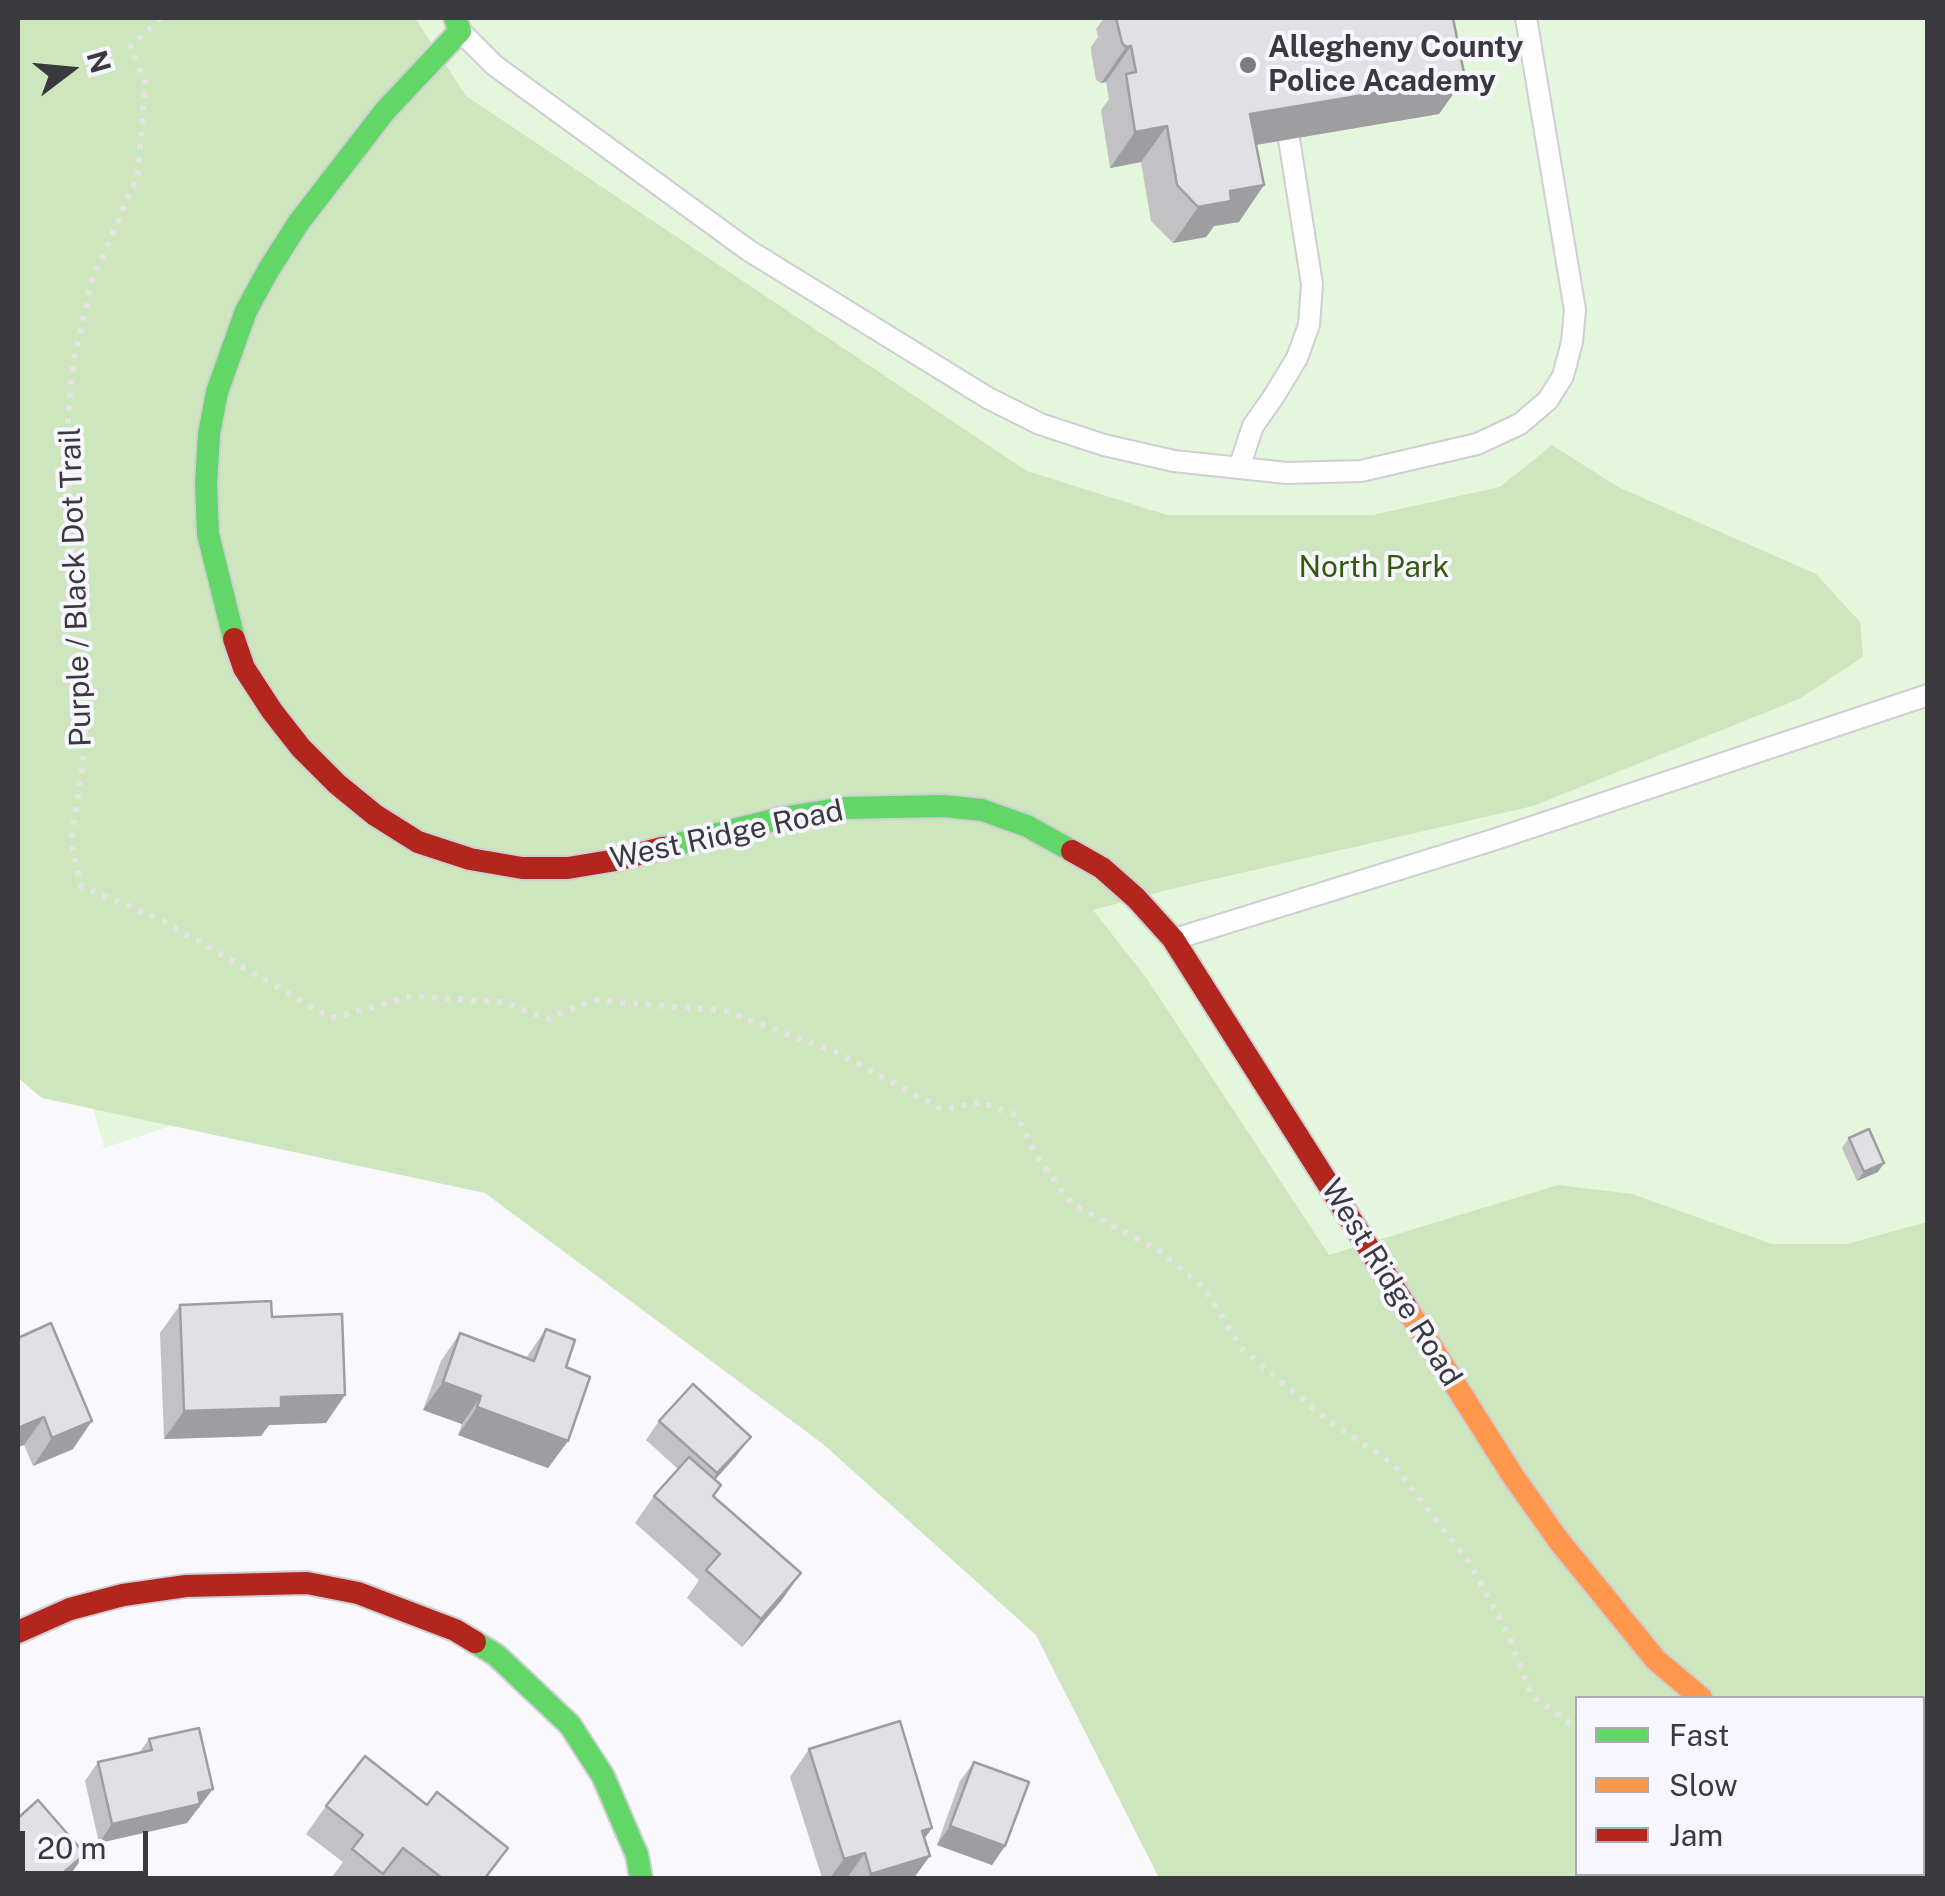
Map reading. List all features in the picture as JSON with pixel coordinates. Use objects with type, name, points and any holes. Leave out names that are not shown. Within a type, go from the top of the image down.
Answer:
[{"type":"street","name":"West Ridge Road","points":[[458,24],[299,222],[246,312],[218,392],[209,434],[208,534],[217,580],[244,668],[272,711],[301,748],[375,815],[418,842],[470,859],[522,868],[568,868],[616,860],[780,818],[844,808],[943,806],[982,810],[1027,826],[1102,868],[1136,898],[1172,939],[1559,1541],[1656,1660],[1699,1696]]},
{"type":"street","points":[[18,1632],[70,1609],[123,1595],[186,1586],[306,1583],[358,1593],[455,1630],[496,1655],[570,1725],[602,1776],[637,1854],[641,1878]]},
{"type":"lane","points":[[458,24],[494,65],[748,250],[988,398],[1040,424],[1104,445],[1174,460],[1287,473],[1361,471],[1477,444],[1520,424],[1548,400],[1563,376],[1575,310],[1526,18]]},
{"type":"lane","points":[[1239,468],[1253,426],[1296,358],[1309,324],[1312,284],[1289,139]]},
{"type":"lane","points":[[1172,939],[1493,840],[1928,695]]},
{"type":"path","name":"Purple / Black Dot Trail","points":[[161,18],[130,47],[145,83],[138,175],[92,281],[73,364],[66,444],[86,742],[72,842],[81,886],[160,918],[331,1018],[413,996],[502,1002],[548,1019],[594,1000],[725,1012],[838,1053],[943,1110],[980,1102],[1016,1116],[1040,1161],[1072,1204],[1160,1252],[1206,1289],[1242,1350],[1321,1415],[1393,1464],[1471,1564],[1510,1636],[1531,1696],[1575,1728]]},
{"type":"green space","name":"North Park","points":[[18,18],[1927,18],[1927,1878],[1252,1878],[918,879],[104,1148],[18,832]]},
{"type":"green space","name":"North Park","points":[[18,18],[415,18],[466,96],[1027,471],[1167,515],[1373,515],[1500,487],[1552,445],[1618,487],[1816,574],[1860,622],[1863,657],[1799,699],[1533,806],[1093,910],[1147,979],[1329,1255],[1558,1185],[1632,1194],[1772,1244],[1847,1244],[1927,1222],[1927,1878],[1159,1878],[1036,1635],[823,1444],[485,1193],[42,1098],[18,1078]]},
{"type":"building","points":[[1116,18],[1453,18],[1465,78],[1250,114],[1264,185],[1230,191],[1231,201],[1198,207],[1177,185],[1167,126],[1135,132],[1126,74],[1136,72],[1131,46],[1122,43]]},
{"type":"building","points":[[1869,1129],[1884,1163],[1864,1172],[1849,1138]]},
{"type":"building","points":[[271,1301],[272,1317],[342,1314],[345,1395],[281,1397],[281,1408],[184,1411],[180,1305]]},
{"type":"building","points":[[51,1323],[92,1421],[52,1438],[44,1417],[18,1428],[18,1338]]},
{"type":"building","points":[[546,1329],[575,1340],[566,1367],[590,1377],[568,1441],[477,1407],[481,1396],[443,1382],[460,1333],[534,1361]]},
{"type":"building","points":[[693,1384],[751,1437],[717,1473],[659,1421]]},
{"type":"building","points":[[689,1457],[721,1485],[713,1496],[801,1573],[761,1619],[706,1570],[720,1554],[654,1496]]},
{"type":"building","points":[[900,1721],[932,1828],[922,1831],[930,1856],[871,1874],[865,1853],[844,1859],[809,1749]]},
{"type":"building","points":[[199,1728],[213,1789],[198,1793],[200,1804],[112,1824],[98,1762],[152,1750],[149,1739]]},
{"type":"building","points":[[365,1756],[427,1805],[437,1792],[508,1848],[485,1878],[442,1878],[403,1848],[383,1874],[352,1849],[363,1835],[326,1806]]},
{"type":"building","points":[[974,1762],[1029,1782],[1005,1846],[950,1826]]},
{"type":"building","points":[[38,1800],[85,1854],[57,1878],[18,1878],[18,1818]]},
{"type":"traffic: fast","points":[[234,639],[208,534],[209,434],[217,392],[246,311],[269,269],[299,222],[385,111],[460,31],[455,18]]},
{"type":"traffic: fast","points":[[662,848],[781,818],[844,808],[943,806],[982,810],[1027,826],[1072,851]]},
{"type":"traffic: fast","points":[[475,1642],[496,1655],[570,1725],[603,1776],[637,1855],[641,1878]]},
{"type":"traffic: slow","points":[[1406,1307],[1559,1541],[1656,1660],[1699,1696]]},
{"type":"traffic: jam","points":[[234,639],[244,668],[301,748],[375,815],[418,842],[470,859],[522,868],[568,868],[662,848]]},
{"type":"traffic: jam","points":[[1072,851],[1102,868],[1173,939],[1406,1307]]},
{"type":"traffic: jam","points":[[18,1632],[70,1609],[123,1595],[186,1586],[307,1583],[358,1593],[455,1630],[475,1642]]},
{"type":"place","name":"Allegheny County Police Academy","points":[[1248,65]]}]
